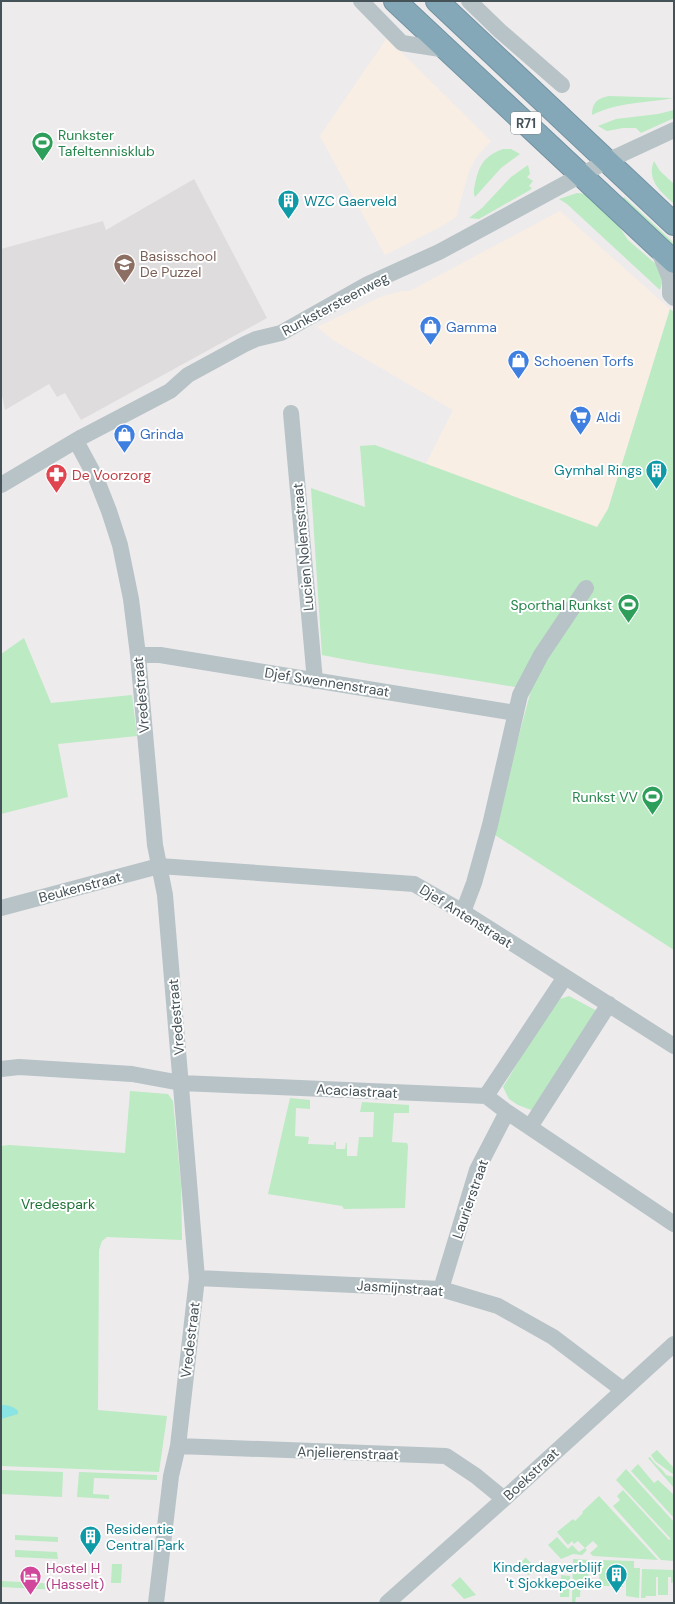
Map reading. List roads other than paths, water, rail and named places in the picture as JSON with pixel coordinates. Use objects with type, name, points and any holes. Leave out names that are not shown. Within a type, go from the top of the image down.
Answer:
[{"type":"highway","name":"R71","points":[[395,1],[674,262]]},
{"type":"highway","name":"R71","points":[[437,1],[674,224]]},
{"type":"street","points":[[361,1],[402,43],[447,50]]},
{"type":"street","points":[[469,1],[500,31],[562,85]]},
{"type":"street","points":[[500,31],[527,86]]},
{"type":"street","name":"Runkstersteenweg","points":[[1,485],[113,420],[170,391],[188,375],[245,344],[256,339],[281,333],[368,284],[439,252],[607,161],[674,130]]},
{"type":"street","points":[[657,247],[670,279],[670,294],[674,298]]},
{"type":"street","name":"Lucien Nolensstraat","points":[[292,413],[315,681]]},
{"type":"street","name":"Vredestraat","points":[[76,441],[96,478],[109,511],[120,544],[131,599],[138,655],[155,845],[165,895],[197,1278],[178,1446],[171,1476],[156,1603]]},
{"type":"street","points":[[463,912],[474,882],[490,825],[520,695],[541,655],[586,588]]},
{"type":"street","name":"Djef Swennenstraat","points":[[138,655],[160,656],[516,713]]},
{"type":"street","name":"Beukenstraat","points":[[1,908],[159,866]]},
{"type":"street","name":"Djef Antenstraat","points":[[159,866],[414,884],[463,912],[674,1046]]},
{"type":"street","points":[[565,977],[486,1096],[507,1112],[674,1224]]},
{"type":"street","points":[[530,1127],[609,1004]]},
{"type":"street","name":"Acaciastraat","points":[[1,1069],[19,1067],[132,1074],[181,1083],[486,1096]]},
{"type":"street","name":"Laurierstraat","points":[[441,1289],[477,1170],[507,1112]]},
{"type":"street","name":"Jasmijnstraat","points":[[197,1278],[441,1289],[498,1306],[553,1337],[623,1390]]},
{"type":"street","name":"Boekstraat","points":[[387,1603],[674,1344]]},
{"type":"street","name":"Anjelierenstraat","points":[[178,1446],[446,1456],[476,1476],[504,1499]]},
{"type":"water","points":[[1,1405],[12,1407],[18,1411],[18,1414],[1,1419]]},
{"type":"place","name":"Runkster Tafeltennisklub","points":[[43,162]]},
{"type":"place","name":"WZC Gaerveld","points":[[289,220]]},
{"type":"place","name":"Basisschool De Puzzel","points":[[125,284]]},
{"type":"place","name":"Gamma","points":[[430,346]]},
{"type":"place","name":"Schoenen Torfs","points":[[519,380]]},
{"type":"place","name":"Aldi","points":[[580,436]]},
{"type":"place","name":"Grinda","points":[[124,454]]},
{"type":"place","name":"Gymhal Rings","points":[[657,490]]},
{"type":"place","name":"De Voorzorg","points":[[57,494]]},
{"type":"place","name":"Sporthal Runkst","points":[[628,624]]},
{"type":"place","name":"Runkst VV","points":[[653,816]]},
{"type":"place","name":"Residentie Central Park","points":[[90,1556]]},
{"type":"place","name":"Kinderdagverblijf 't Sjokkepoeike","points":[[617,1594]]},
{"type":"place","name":"Hostel H (Hasselt)","points":[[30,1596]]},
{"type":"park label","name":"Vredespark","points":[[58,1204]]}]
